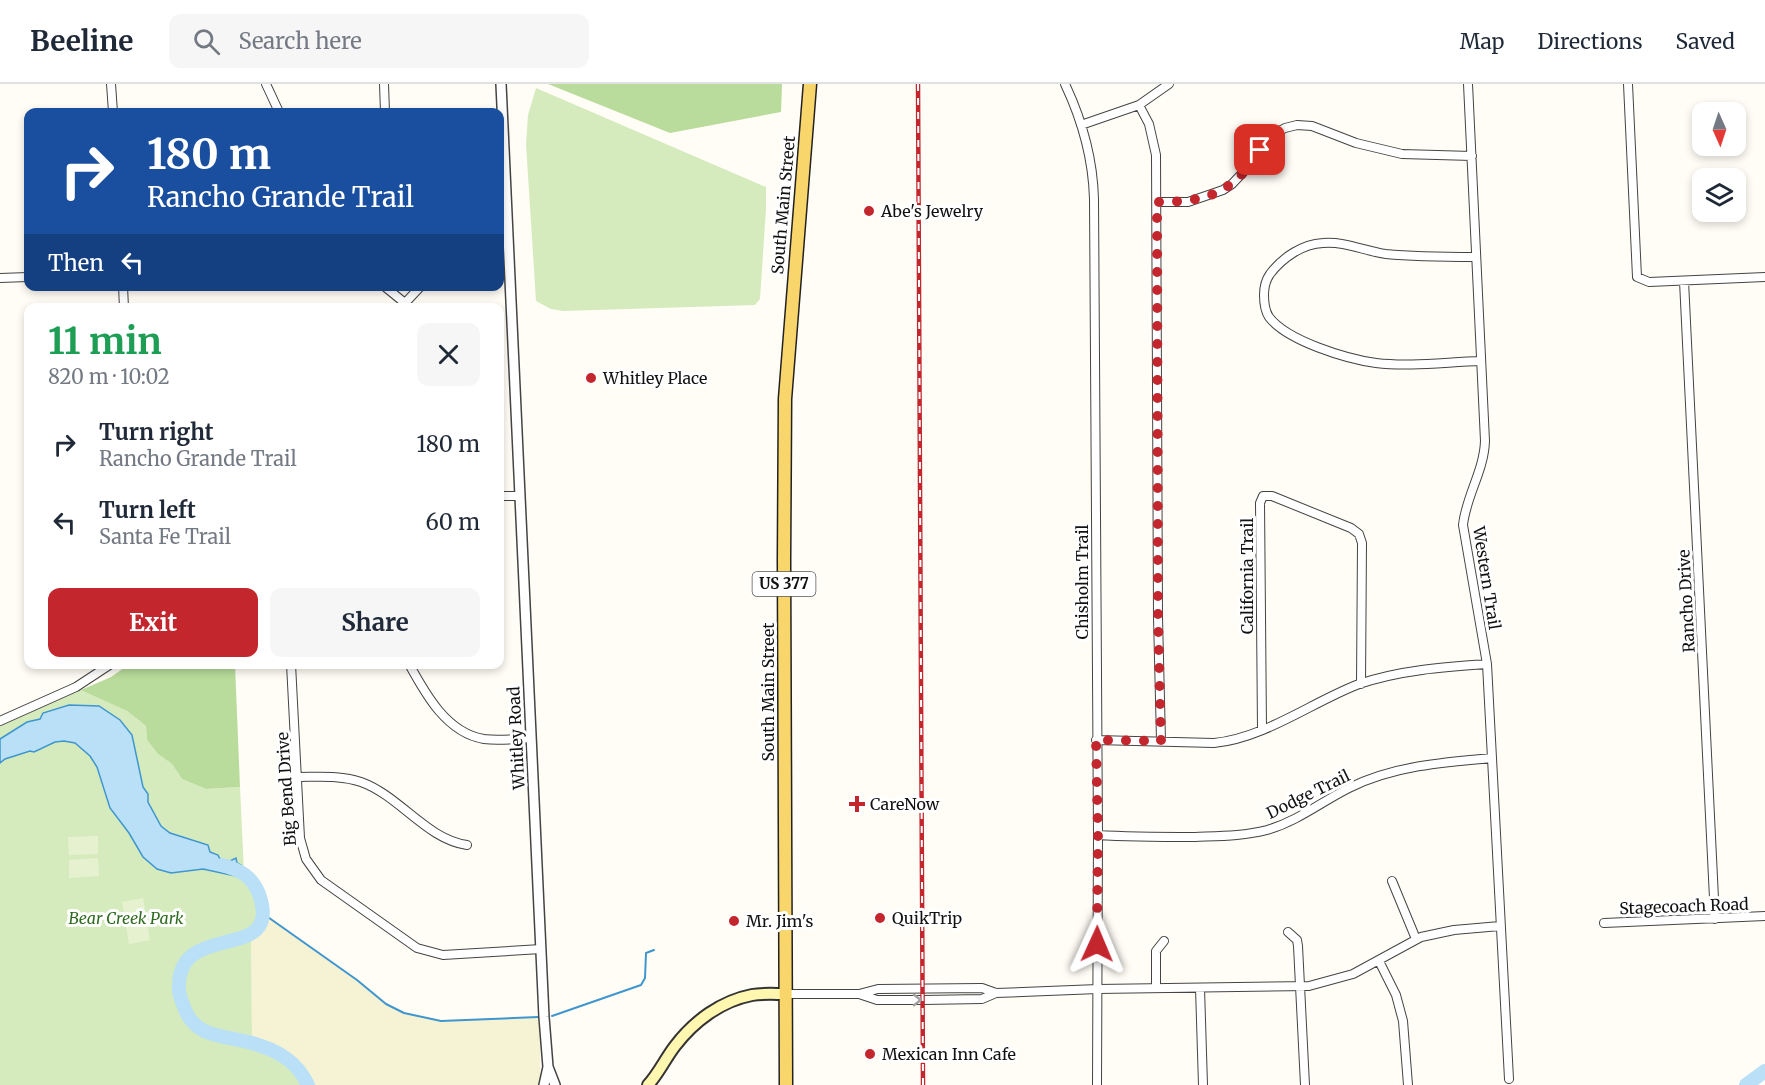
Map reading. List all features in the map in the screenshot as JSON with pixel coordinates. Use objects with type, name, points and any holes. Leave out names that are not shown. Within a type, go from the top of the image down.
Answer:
[{"type":"main road","name":"South Main Street","points":[[786,1085],[785,399],[810,84]]},
{"type":"main road","points":[[648,1085],[675,1046],[705,1015],[719,1007],[753,995],[785,994]]},
{"type":"street","points":[[111,84],[113,108]]},
{"type":"street","points":[[266,84],[277,108]]},
{"type":"street","points":[[384,84],[385,108]]},
{"type":"street","name":"Whitley Road","points":[[501,84],[501,108]]},
{"type":"street","name":"Chisholm Trail","points":[[1065,84],[1075,104],[1087,143],[1094,183],[1098,835],[1097,1085]]},
{"type":"street","points":[[1081,125],[1139,105],[1169,84]]},
{"type":"street","name":"Western Trail","points":[[1468,84],[1485,448],[1464,512],[1463,525],[1487,664],[1509,1079]]},
{"type":"street","points":[[1628,84],[1637,277],[1649,282],[1765,277]]},
{"type":"street","points":[[1139,105],[1149,124],[1156,156],[1158,616],[1161,741]]},
{"type":"street","points":[[1157,202],[1188,202],[1223,190],[1252,163],[1268,138],[1285,128],[1297,125],[1312,126],[1356,143],[1402,154],[1472,156]]},
{"type":"street","name":"Whitley Road","points":[[504,185],[548,1066],[544,1085]]},
{"type":"street","points":[[1476,257],[1431,258],[1396,255],[1339,243],[1322,243],[1302,248],[1276,266],[1267,278],[1264,300],[1265,309],[1270,318],[1286,330],[1322,350],[1352,359],[1379,363],[1418,364],[1481,361]]},
{"type":"street","points":[[0,278],[24,277]]},
{"type":"street","name":"Rancho Drive","points":[[1684,281],[1715,919]]},
{"type":"street","points":[[391,291],[406,303]]},
{"type":"street","points":[[504,496],[519,496]]},
{"type":"street","name":"California Trail","points":[[1262,729],[1259,563],[1260,503],[1263,496],[1272,496],[1351,528],[1359,534],[1362,543],[1361,684]]},
{"type":"street","points":[[1096,740],[1230,741],[1361,684],[1426,669],[1487,664]]},
{"type":"street","points":[[0,721],[76,687],[103,669]]},
{"type":"street","name":"Big Bend Drive","points":[[291,669],[300,838],[304,854],[312,868],[328,886],[407,942],[426,952],[443,955],[541,950]]},
{"type":"street","points":[[412,669],[434,705],[446,720],[456,727],[482,738],[531,738]]},
{"type":"street","name":"Dodge Trail","points":[[1098,835],[1148,837],[1248,834],[1290,822],[1349,788],[1379,777],[1439,763],[1492,758]]},
{"type":"street","points":[[298,777],[336,776],[363,783],[377,789],[448,841],[467,845]]},
{"type":"street","points":[[1392,881],[1416,939]]},
{"type":"street","name":"Stagecoach Road","points":[[1604,923],[1765,916]]},
{"type":"street","points":[[785,994],[859,994],[878,990],[982,988],[996,993],[1098,989],[1300,987],[1353,974],[1379,962],[1416,939],[1454,930],[1500,926]]},
{"type":"street","points":[[1288,932],[1297,940],[1305,1085]]},
{"type":"street","points":[[1156,988],[1156,951],[1164,941]]},
{"type":"street","points":[[1379,962],[1396,995],[1403,1020],[1408,1085]]},
{"type":"street","points":[[1200,988],[1203,1085]]},
{"type":"street","name":"Whitley Road","points":[[548,1066],[555,1085]]},
{"type":"shaded area","points":[[265,915],[357,980],[386,1004],[404,1013],[441,1021],[538,1017],[540,1085],[308,1085],[299,1068],[288,1058],[252,1043],[251,935],[263,922]]},
{"type":"green space","points":[[548,84],[782,84],[781,112],[670,133]]},
{"type":"green space","points":[[536,88],[766,187],[760,299],[755,305],[563,311],[551,309],[536,301],[526,144],[528,115]]},
{"type":"green space","points":[[122,669],[235,669],[240,787],[206,789],[182,779],[172,764],[158,754],[147,740],[146,726],[127,711],[81,690],[111,677]]},
{"type":"green space","name":"Bear Creek Park","points":[[76,687],[127,711],[146,726],[147,740],[158,754],[172,764],[182,779],[206,789],[240,787],[244,873],[256,888],[264,908],[262,923],[251,935],[252,1043],[292,1063],[308,1085],[0,1085],[0,721]]},
{"type":"green space","points":[[98,836],[98,854],[69,855],[68,837]]},
{"type":"green space","points":[[98,858],[99,876],[69,878],[69,860]]},
{"type":"green space","points":[[143,898],[150,940],[129,944],[122,902]]},
{"type":"water","points":[[69,705],[99,706],[120,720],[132,735],[143,787],[161,826],[170,833],[208,845],[210,852],[218,855],[220,859],[230,861],[236,858],[237,863],[241,865],[235,876],[203,869],[171,873],[157,869],[143,857],[110,808],[97,767],[90,756],[75,743],[55,742],[34,752],[30,751],[5,759],[0,763],[0,739],[27,722],[40,719],[43,713]]},
{"type":"waterway","points":[[222,865],[249,878],[259,894],[263,915],[257,929],[245,936],[196,953],[184,965],[179,984],[183,1004],[195,1025],[212,1034],[252,1043],[278,1053],[298,1069],[308,1085]]},
{"type":"waterway","points":[[265,915],[357,980],[386,1004],[404,1013],[441,1021],[538,1017]]},
{"type":"waterway","points":[[552,1016],[641,985],[645,978],[646,953],[654,950]]},
{"type":"waterway","points":[[1746,1085],[1765,1071]]},
{"type":"railway","points":[[918,84],[923,1085]]},
{"type":"place","name":"Abe's Jewelry","points":[[869,211]]},
{"type":"place","name":"Whitley Place","points":[[591,378]]},
{"type":"place","name":"CareNow","points":[[857,804]]},
{"type":"place","name":"QuikTrip","points":[[880,918]]},
{"type":"place","name":"Mr. Jim's","points":[[734,921]]},
{"type":"place","name":"Mexican Inn Cafe","points":[[870,1054]]},
{"type":"route","points":[[1097,944],[1096,740],[1161,741],[1158,616],[1157,202],[1188,202],[1223,190],[1252,163],[1260,150]]}]
